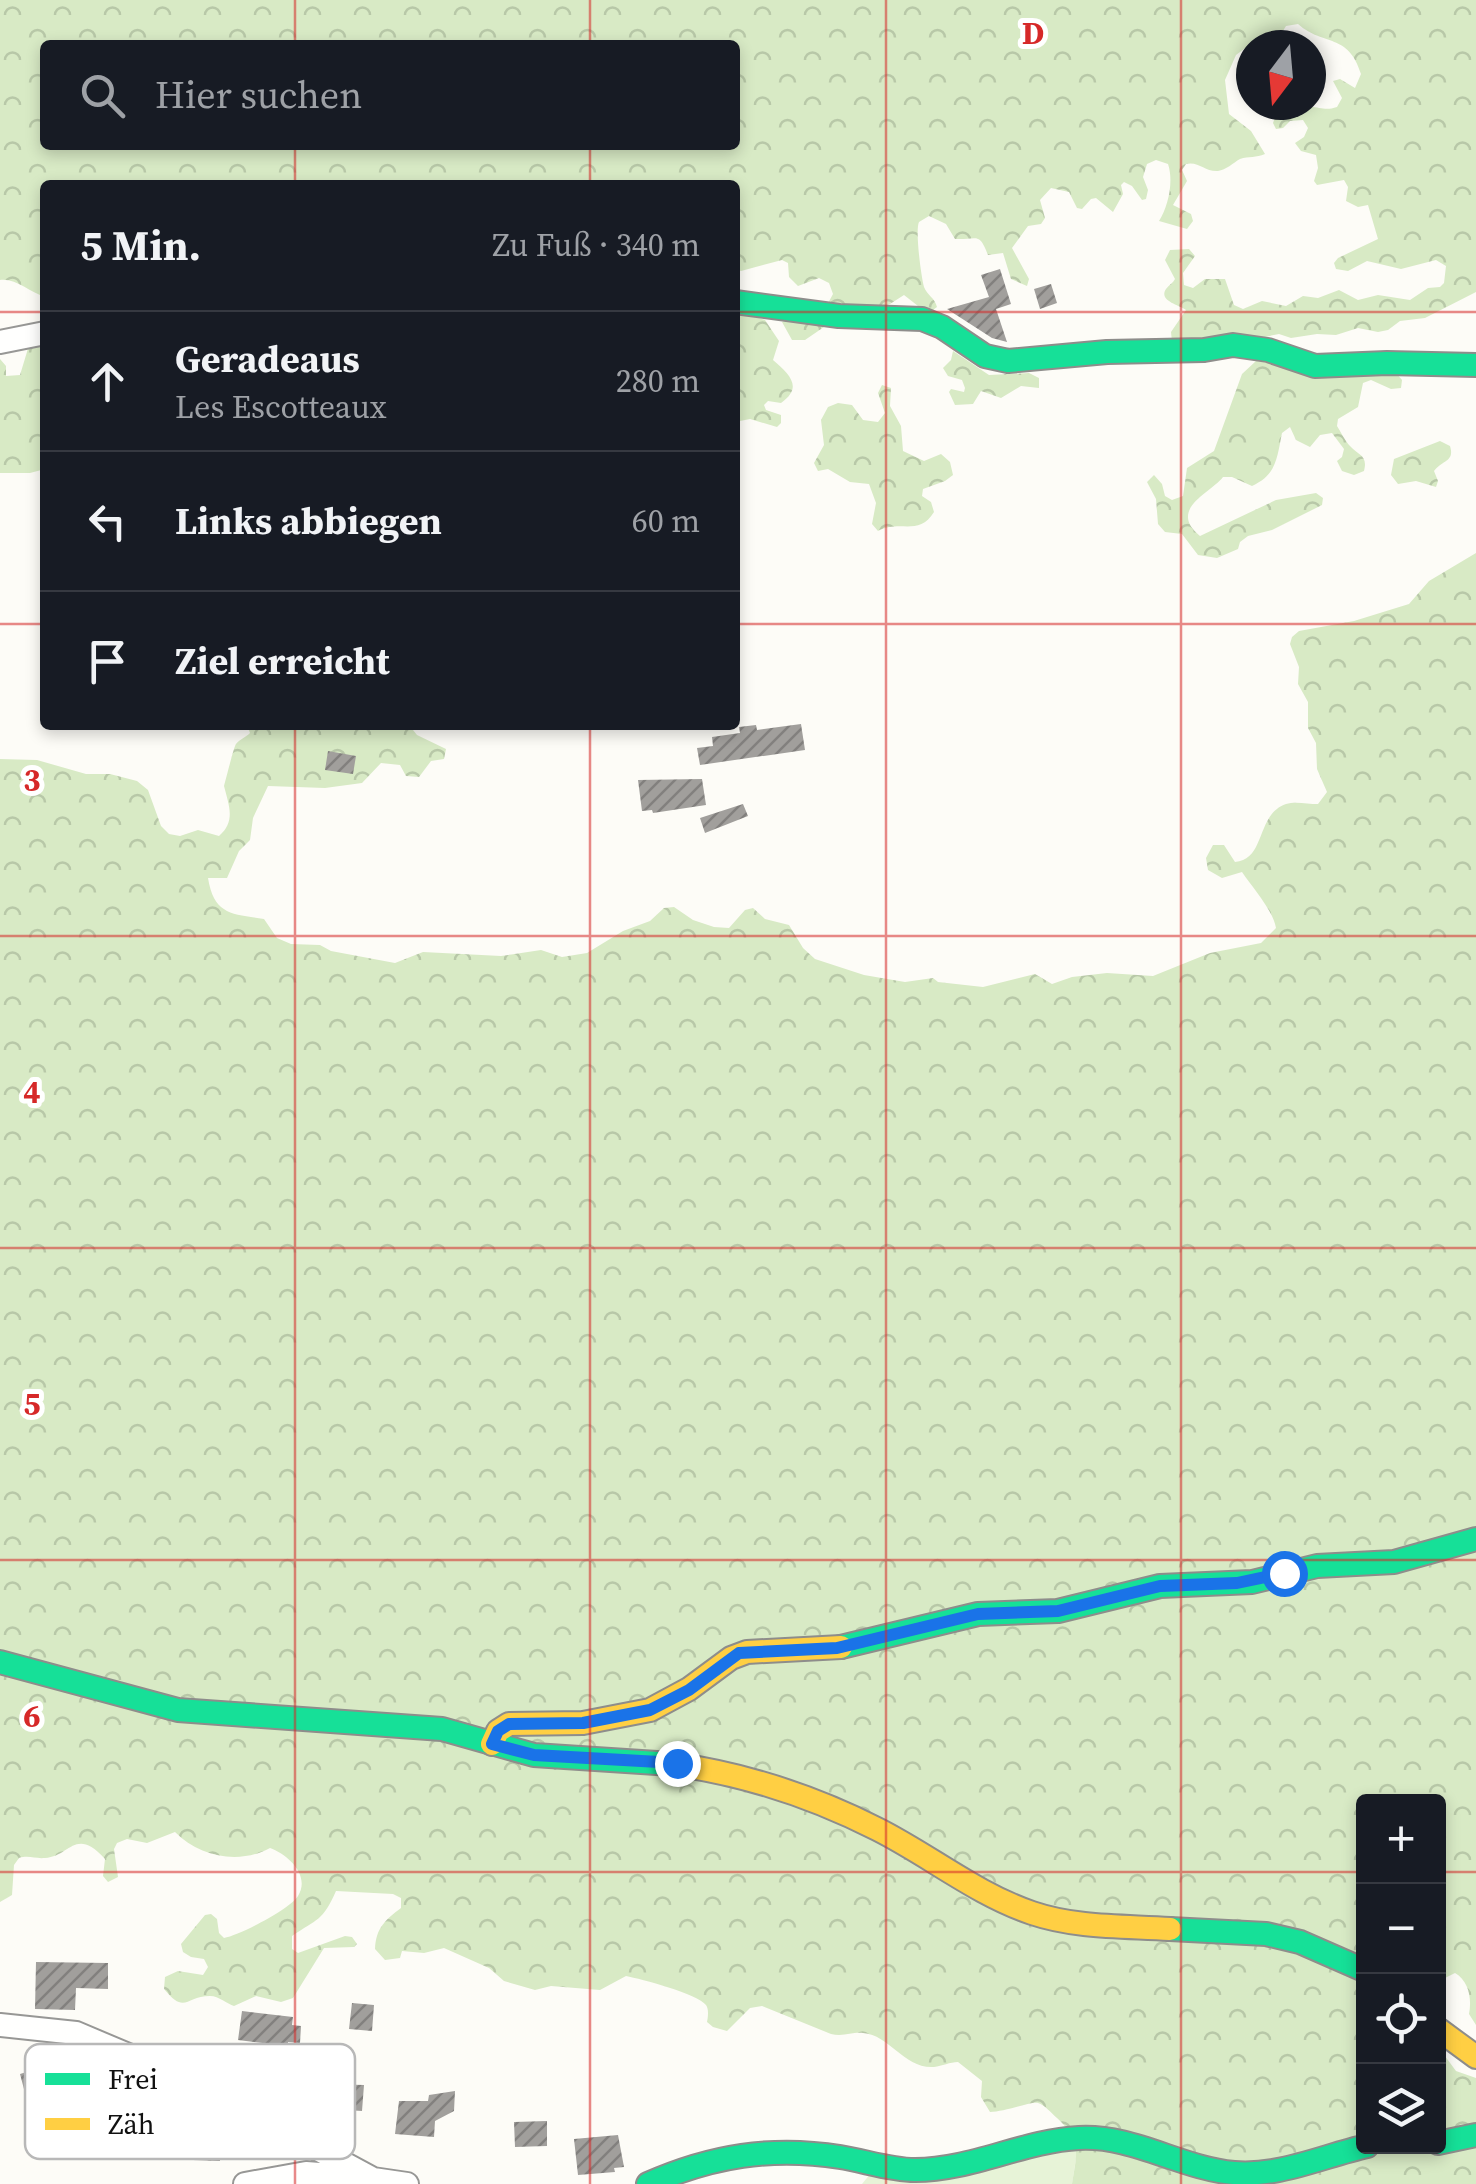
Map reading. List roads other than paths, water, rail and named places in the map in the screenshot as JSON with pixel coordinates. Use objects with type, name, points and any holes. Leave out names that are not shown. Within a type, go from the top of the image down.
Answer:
[{"type":"street","points":[[740,303],[839,316],[922,319],[942,327],[985,356],[1008,362],[1233,346],[1268,350],[1315,366],[1476,366]]},
{"type":"street","points":[[0,342],[40,334]]},
{"type":"street","points":[[492,1744],[498,1731],[509,1724],[583,1723],[650,1710],[689,1690],[739,1653],[837,1648],[978,1614],[1058,1611],[1160,1586],[1237,1583],[1316,1566],[1394,1562],[1476,1539]]},
{"type":"street","points":[[0,1662],[178,1710],[359,1720],[442,1729],[534,1755],[677,1763],[763,1781],[891,1836],[975,1887],[1031,1913],[1071,1923],[1282,1936],[1356,1967]]},
{"type":"street","points":[[0,2025],[76,2033],[102,2044]]},
{"type":"street","points":[[1446,2035],[1476,2057]]},
{"type":"street","points":[[1446,2141],[1476,2135]]},
{"type":"street","points":[[648,2184],[709,2160],[758,2150],[830,2155],[893,2168],[926,2170],[989,2160],[1076,2138],[1094,2138],[1116,2140],[1219,2171],[1247,2174],[1356,2149]]},
{"type":"street","points":[[336,2159],[373,2179]]},
{"type":"street","points":[[245,2184],[306,2173],[407,2184]]}]
